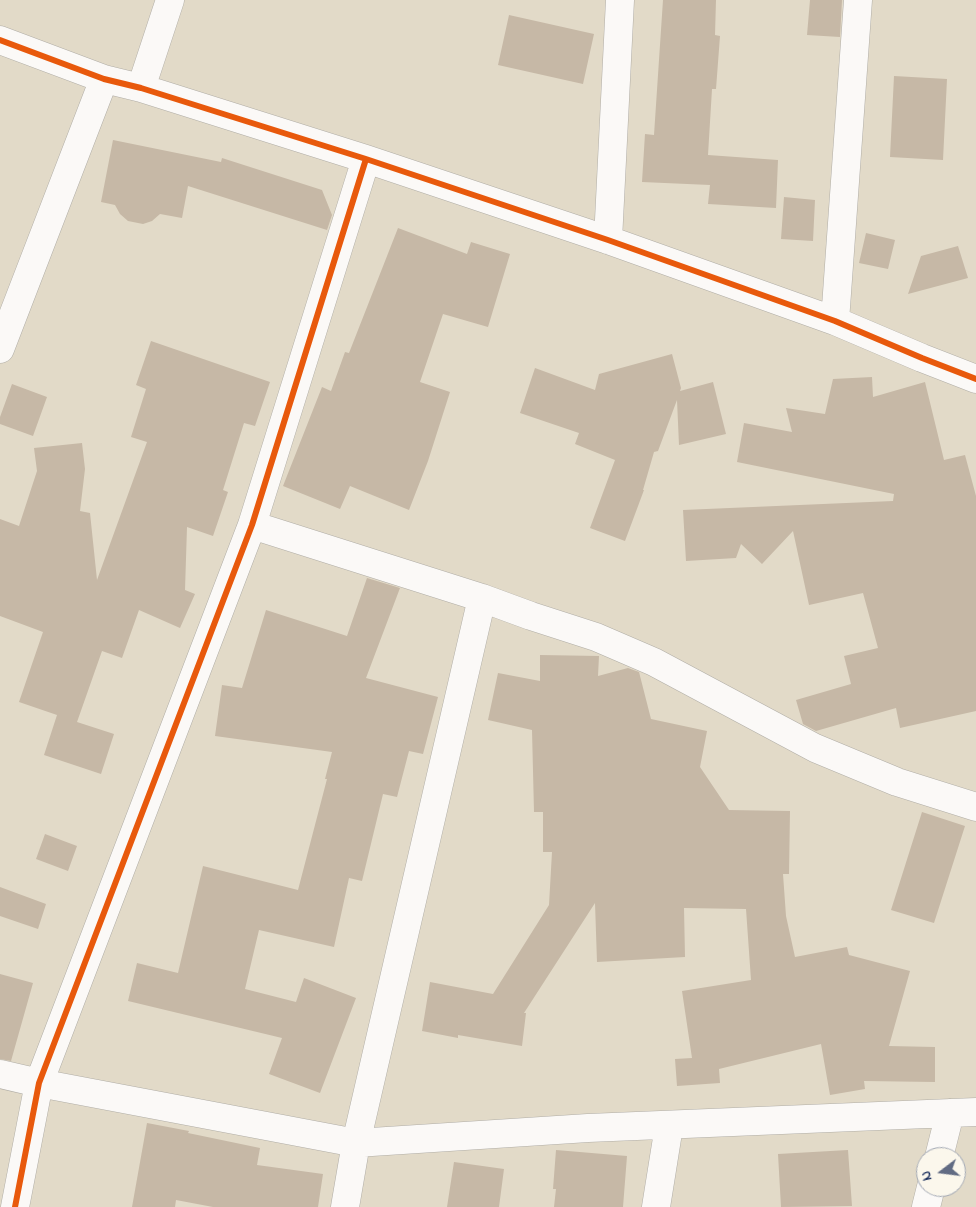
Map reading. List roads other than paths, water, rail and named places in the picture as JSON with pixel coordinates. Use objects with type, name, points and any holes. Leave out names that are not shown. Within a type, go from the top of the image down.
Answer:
[{"type":"street","points":[[141,88],[170,0]]},
{"type":"street","points":[[608,240],[620,0]]},
{"type":"street","points":[[835,321],[858,0]]},
{"type":"street","points":[[0,40],[104,79],[141,88],[366,159],[608,240],[835,321],[976,379]]},
{"type":"street","points":[[0,349],[104,79]]},
{"type":"street","points":[[15,1207],[38,1083],[252,525],[366,159]]},
{"type":"street","points":[[252,525],[482,598],[621,647],[708,689],[740,709],[815,748],[897,782],[976,807]]},
{"type":"street","points":[[345,1207],[356,1143],[482,598]]},
{"type":"street","points":[[0,1074],[38,1083],[356,1143],[588,1128],[963,1112]]},
{"type":"street","points":[[944,1147],[963,1112]]},
{"type":"street","points":[[656,1207],[669,1126]]}]
